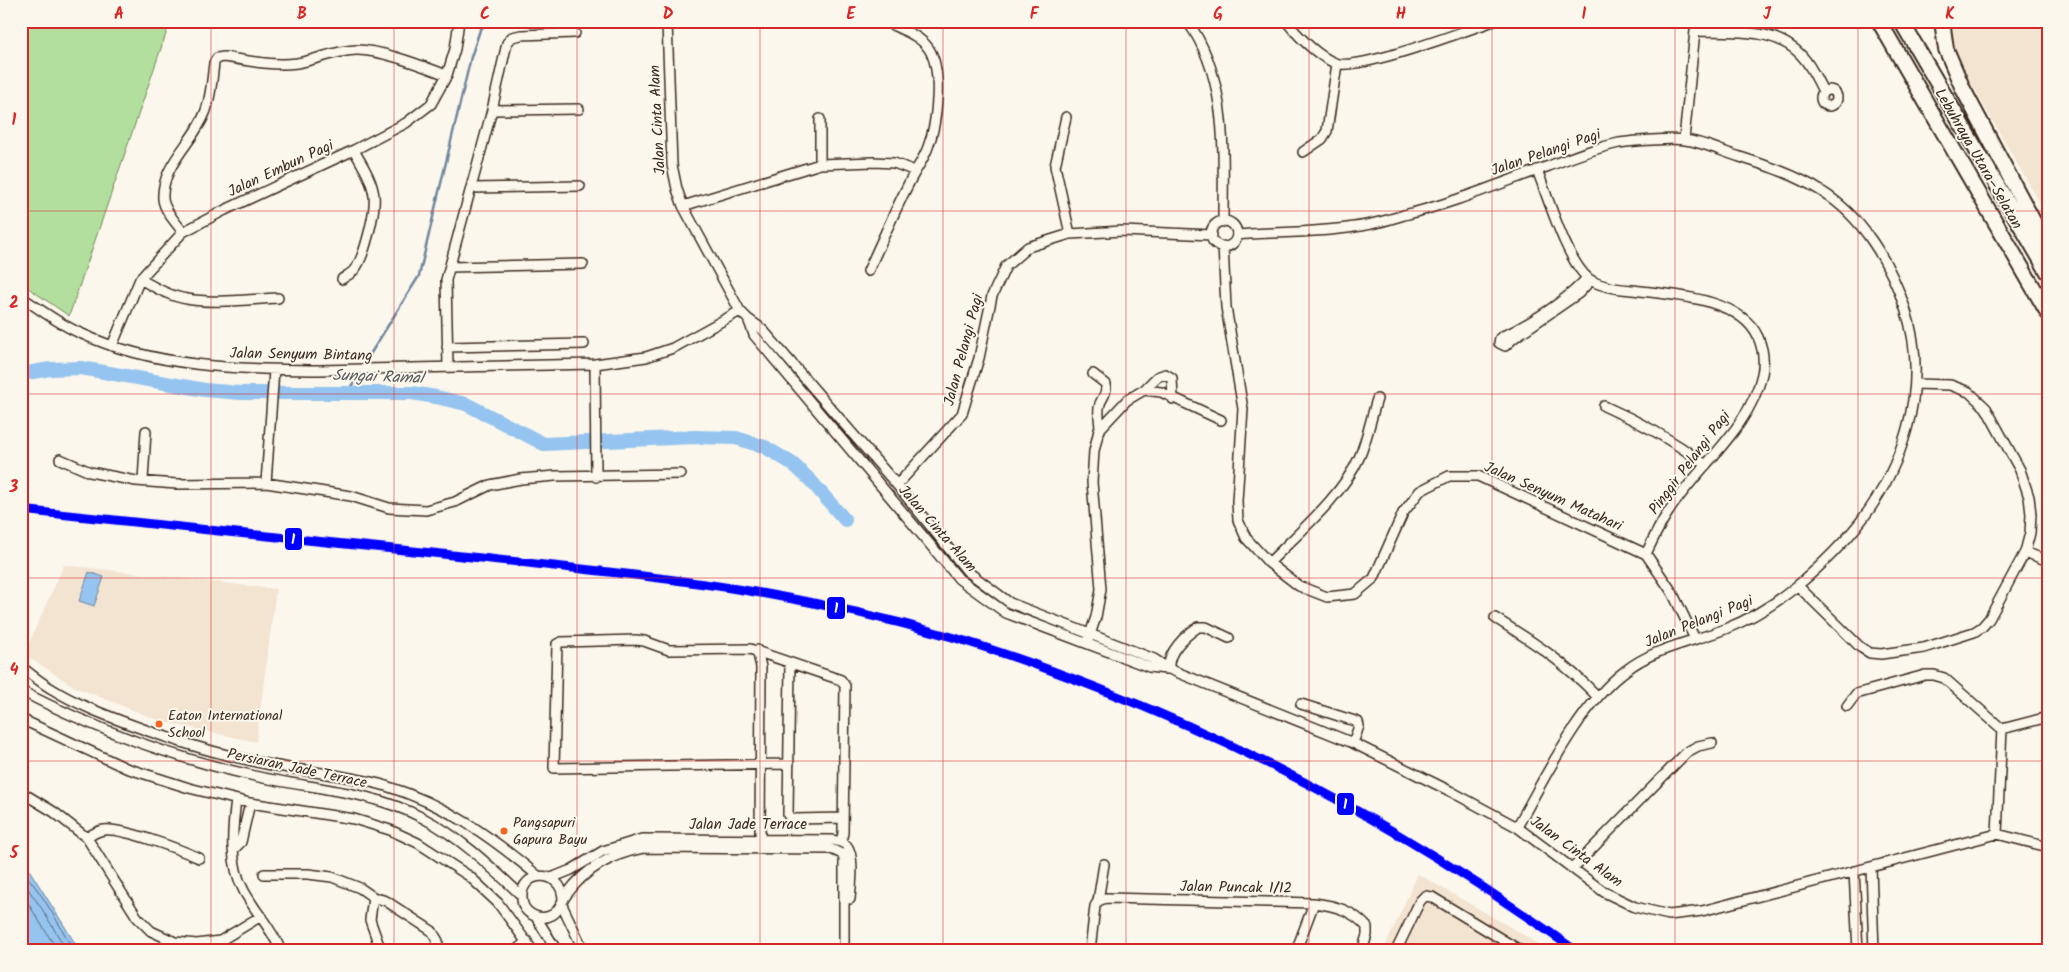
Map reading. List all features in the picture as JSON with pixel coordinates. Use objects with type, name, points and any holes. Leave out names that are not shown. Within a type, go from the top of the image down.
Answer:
[{"type":"highway","points":[[1874,21],[1910,73]]},
{"type":"highway","name":"Lebuhraya Utara–Selatan","points":[[1879,21],[2048,313]]},
{"type":"highway","name":"Lebuhraya Utara–Selatan","points":[[1901,21],[2048,272]]},
{"type":"highway","points":[[1942,21],[1946,49],[1963,89],[2048,249]]},
{"type":"street","name":"Jalan Embun Pagi","points":[[112,346],[140,279],[183,232],[406,124],[431,104],[447,75],[455,49],[459,21]]},
{"type":"street","name":"Jalan Cinta Alam","points":[[667,21],[672,164],[677,189],[683,206],[740,311],[762,329],[897,485],[960,564],[1000,597],[1021,608],[1154,658],[1169,669],[1353,742],[1517,827],[1604,892],[1635,907],[1669,914],[1702,911],[1997,834],[2048,847]]},
{"type":"street","points":[[868,271],[915,171],[928,148],[935,122],[937,90],[935,64],[929,49],[918,37],[884,21]]},
{"type":"street","points":[[1187,21],[1207,54],[1218,100],[1223,168],[1223,222]]},
{"type":"street","points":[[1286,21],[1315,51],[1337,64],[1367,62],[1494,21]]},
{"type":"street","points":[[1684,139],[1696,26],[1780,38],[1803,57],[1824,91]]},
{"type":"street","points":[[448,368],[446,280],[473,188],[507,43],[512,37],[575,33]]},
{"type":"street","points":[[183,232],[173,219],[163,200],[165,183],[177,156],[195,132],[205,113],[214,63],[217,58],[224,57],[267,64],[297,63],[339,52],[358,50],[377,53],[447,75]]},
{"type":"street","points":[[1303,152],[1322,139],[1327,131],[1337,64]]},
{"type":"street","points":[[492,110],[579,109]]},
{"type":"street","points":[[1066,118],[1055,166],[1070,234]]},
{"type":"street","points":[[820,119],[820,164]]},
{"type":"street","name":"Jalan Pelangi Pagi","points":[[1237,234],[1354,227],[1436,206],[1592,150],[1618,143],[1684,139],[1779,169],[1823,192],[1853,218],[1878,250],[1897,284],[1908,318],[1914,351],[1915,384],[1908,428],[1895,465],[1874,502],[1848,537],[1785,597],[1760,613],[1726,629],[1657,651],[1626,670],[1597,696],[1586,710],[1517,827]]},
{"type":"street","points":[[342,279],[355,270],[361,258],[373,216],[374,198],[371,182],[354,150]]},
{"type":"street","points":[[683,206],[820,164],[894,163],[915,171]]},
{"type":"street","points":[[1538,170],[1570,252],[1589,279]]},
{"type":"street","points":[[473,188],[580,186]]},
{"type":"street","points":[[1223,222],[1228,222],[1235,226],[1237,234],[1234,242],[1223,246],[1216,244],[1212,235],[1216,224],[1223,222]]},
{"type":"street","name":"Jalan Pelangi Pagi","points":[[897,485],[962,414],[979,358],[992,296],[1006,266],[1028,247],[1070,234],[1123,231],[1212,235]]},
{"type":"street","name":"Jalan Senyum Matahari","points":[[1223,246],[1226,307],[1243,409],[1237,501],[1238,520],[1246,538],[1269,563],[1299,586],[1327,597],[1355,594],[1374,578],[1403,513],[1420,491],[1449,476],[1478,476],[1646,554]]},
{"type":"street","points":[[450,267],[583,264]]},
{"type":"street","points":[[140,279],[155,288],[186,299],[278,298]]},
{"type":"street","points":[[1589,279],[1579,293],[1515,337],[1508,344],[1505,346],[1499,343],[1503,335],[1512,333],[1549,310],[1589,279]]},
{"type":"street","name":"Pinggir Pelangi Pagi","points":[[1589,279],[1621,289],[1710,302],[1735,312],[1754,329],[1764,349],[1762,374],[1752,400],[1734,431],[1669,509],[1646,554]]},
{"type":"street","name":"Jalan Senyum Bintang","points":[[21,297],[78,333],[112,346],[165,360],[274,370],[368,370],[595,364],[646,357],[673,348],[740,311]]},
{"type":"street","name":"Jalan Cinta Alam","points":[[748,319],[754,335],[959,579],[1006,613],[1149,667],[1169,669]]},
{"type":"street","points":[[447,347],[584,344]]},
{"type":"street","points":[[595,364],[596,474]]},
{"type":"street","points":[[266,482],[274,370]]},
{"type":"street","points":[[1086,644],[1096,617],[1101,589],[1092,482],[1094,451],[1101,419],[1098,411],[1099,404],[1106,393],[1106,384],[1093,374]]},
{"type":"street","points":[[1100,430],[1127,400],[1144,390],[1157,377],[1164,374],[1172,378],[1173,399]]},
{"type":"street","points":[[1798,586],[1860,647],[1870,653],[1881,654],[1924,648],[1974,632],[1989,619],[2025,552],[2030,533],[2029,496],[2020,470],[1986,408],[1969,392],[1950,385],[1915,384]]},
{"type":"street","points":[[1144,390],[1161,392],[1221,420]]},
{"type":"street","points":[[1269,563],[1318,514],[1341,486],[1358,458],[1377,399]]},
{"type":"street","points":[[1604,406],[1633,418],[1672,440],[1706,465]]},
{"type":"street","points":[[142,481],[146,431]]},
{"type":"street","points":[[60,460],[90,472],[142,481],[220,485],[266,482],[351,496],[388,508],[426,510],[456,502],[490,485],[521,479],[596,474],[681,474]]},
{"type":"street","points":[[2025,552],[2048,560]]},
{"type":"street","points":[[1646,554],[1672,592],[1695,639]]},
{"type":"street","points":[[1495,618],[1538,644],[1573,671],[1597,696]]},
{"type":"street","points":[[1169,669],[1172,653],[1198,627],[1206,627],[1229,638]]},
{"type":"street","points":[[789,764],[554,768],[557,644],[561,642],[636,640],[669,650],[744,648],[757,650],[835,677],[844,682],[843,818],[841,842],[848,847],[851,855],[850,951]]},
{"type":"street","points":[[757,650],[761,667],[760,839],[770,849]]},
{"type":"street","points":[[790,663],[788,808],[790,818],[843,818]]},
{"type":"street","name":"Persiaran Jade Terrace","points":[[21,667],[51,689],[89,707],[190,746],[263,763],[335,774],[386,786],[431,803],[466,821],[493,839],[538,876]]},
{"type":"street","points":[[1847,706],[1856,694],[1925,675],[1934,675],[1944,678],[2002,729]]},
{"type":"street","name":"Persiaran Jade Terrace","points":[[21,691],[90,725],[186,759],[260,777],[334,789],[382,801],[423,818],[457,839],[521,895]]},
{"type":"street","points":[[1301,704],[1358,722],[1359,726],[1353,742]]},
{"type":"street","points":[[2002,729],[2048,717]]},
{"type":"street","points":[[21,719],[126,768],[189,788],[250,803],[354,819],[390,830],[418,843],[469,876],[498,903],[533,951]]},
{"type":"street","points":[[1997,834],[2002,729]]},
{"type":"street","points":[[1573,868],[1687,752],[1698,746],[1712,743]]},
{"type":"street","points":[[21,792],[54,812],[87,838],[137,917],[151,931],[175,942],[197,944],[220,941],[262,916]]},
{"type":"street","points":[[236,800],[231,839],[234,848],[236,872],[244,891],[274,933],[281,951]]},
{"type":"street","points":[[234,848],[241,842],[250,803]]},
{"type":"street","points":[[87,838],[94,832],[113,830],[179,849],[198,858]]},
{"type":"street","name":"Jalan Jade Terrace","points":[[551,878],[571,870],[603,850],[642,838],[832,840],[841,842]]},
{"type":"street","points":[[747,849],[760,839]]},
{"type":"street","name":"Jalan Jade Terrace","points":[[562,902],[578,880],[590,869],[607,859],[643,848],[830,849],[842,854],[844,859],[844,951]]},
{"type":"street","points":[[1090,951],[1095,906],[1098,901],[1104,864]]},
{"type":"street","points":[[1871,867],[1874,951]]},
{"type":"street","points":[[1854,871],[1858,951]]},
{"type":"street","points":[[264,874],[308,874],[332,877],[360,888],[373,897],[386,901],[432,931],[438,941],[436,946],[430,951]]},
{"type":"street","points":[[557,951],[536,916],[525,908],[521,895],[527,883],[538,876],[551,878],[561,887],[562,902],[584,951]]},
{"type":"street","points":[[1396,951],[1420,901],[1425,896],[1432,897],[1522,951]]},
{"type":"street","points":[[373,897],[370,920],[382,951]]},
{"type":"street","name":"Jalan Puncak 1/12","points":[[1098,901],[1106,898],[1314,903],[1336,906],[1360,919],[1367,927],[1367,935],[1362,951]]},
{"type":"street","points":[[536,916],[554,914],[562,902]]},
{"type":"street","points":[[1296,951],[1314,903]]},
{"type":"street","points":[[515,951],[527,941]]},
{"type":"shaded area","points":[[1935,21],[2048,21],[2048,217]]},
{"type":"shaded area","name":"Eaton International School","points":[[64,565],[276,589],[256,742],[160,721],[75,687],[24,654]]},
{"type":"shaded area","points":[[1418,874],[1529,938],[1546,951],[1383,951]]},
{"type":"green space","points":[[26,21],[174,21],[168,28],[69,316],[21,283],[21,44]]},
{"type":"water","points":[[89,572],[104,577],[94,606],[79,601]]},
{"type":"water","points":[[21,867],[30,871],[80,951],[21,951]]},
{"type":"waterway","points":[[364,364],[419,276],[471,57],[480,30],[489,21]]},
{"type":"waterway","name":"Sungai Ramal","points":[[21,374],[50,369],[81,368],[205,390],[240,393],[412,393],[466,404],[544,444],[694,437],[736,438],[765,447],[793,464],[811,481],[845,520]]},
{"type":"waterway","points":[[347,393],[357,377]]},
{"type":"transit line","name":"1","points":[[21,510],[630,574],[689,582],[777,596],[836,608],[952,637],[1100,689],[1164,715],[1287,773],[1404,838],[1519,911],[1576,951]]},
{"type":"place","name":"Eaton International School","points":[[159,724]]},
{"type":"place","name":"Pangsapuri Gapura Bayu","points":[[504,831]]}]
